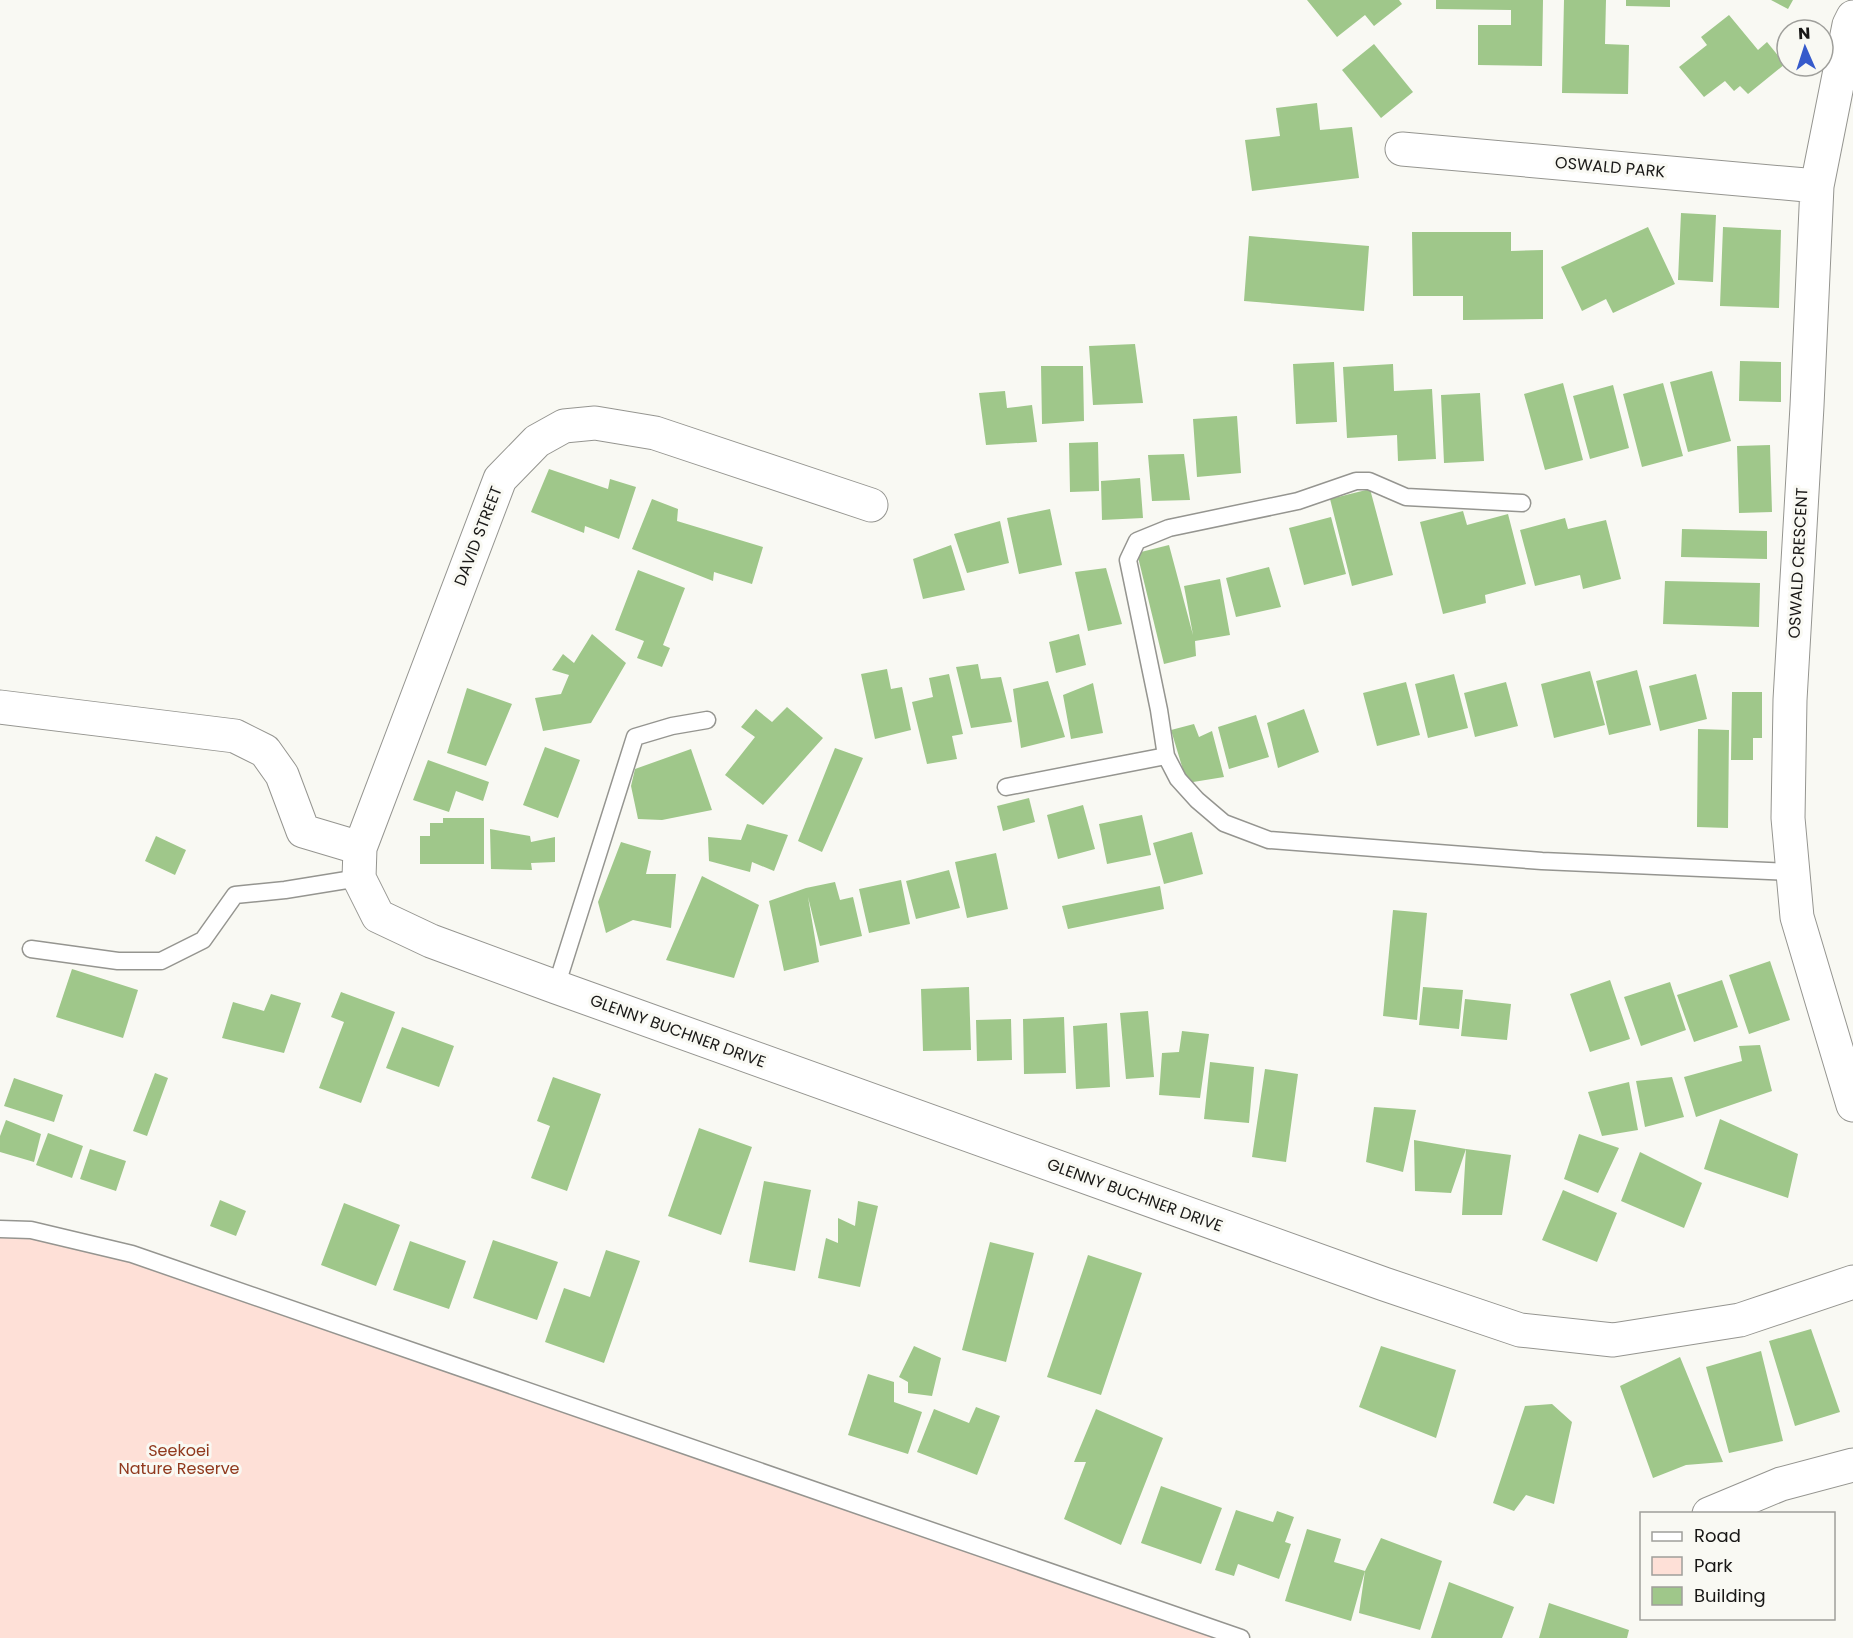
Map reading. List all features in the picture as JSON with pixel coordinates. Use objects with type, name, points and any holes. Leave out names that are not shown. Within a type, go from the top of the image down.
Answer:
[{"type":"street","name":"OSWALD CRESCENT","points":[[1853,17],[1849,26],[1817,186],[1790,700],[1788,818],[1797,917],[1853,1106]]},
{"type":"street","name":"OSWALD PARK","points":[[1402,148],[1817,186]]},
{"type":"street","name":"DAVID STREET","points":[[359,863],[500,479],[537,441],[564,426],[595,423],[655,433],[872,505]]},
{"type":"street","points":[[0,707],[235,736],[265,751],[282,775],[303,831],[359,863]]},
{"type":"street","name":"GLENNY BUCHNER DRIVE","points":[[359,863],[378,916],[431,941],[1384,1284],[1520,1330],[1614,1340],[1740,1320],[1853,1282]]},
{"type":"street","points":[[1714,1512],[1781,1484],[1853,1466]]},
{"type":"lane","points":[[1522,503],[1406,497],[1370,482],[1356,481],[1298,501],[1169,528],[1137,541],[1128,560],[1159,710],[1166,756],[1178,779],[1197,800],[1224,823],[1269,840],[1542,861],[1792,872]]},
{"type":"lane","points":[[556,987],[635,736],[707,720]]},
{"type":"lane","points":[[1006,787],[1166,756]]},
{"type":"lane","points":[[31,949],[118,961],[161,961],[203,940],[235,895],[285,890],[359,863]]},
{"type":"lane","points":[[0,1229],[31,1230],[132,1254],[1241,1638]]},
{"type":"green space","name":"Seekoei Nature Reserve","points":[[0,1232],[132,1254],[1241,1638],[0,1638]]},
{"type":"building","points":[[1307,0],[1399,0],[1402,4],[1374,26],[1365,15],[1337,37]]},
{"type":"building","points":[[1436,0],[1543,0],[1542,66],[1478,65],[1478,25],[1511,25],[1511,10],[1436,9]]},
{"type":"building","points":[[1564,0],[1606,0],[1605,44],[1629,45],[1628,94],[1562,93]]},
{"type":"building","points":[[1626,0],[1670,0],[1670,7],[1626,6]]},
{"type":"building","points":[[1771,0],[1793,0],[1788,9]]},
{"type":"building","points":[[1729,15],[1758,50],[1767,42],[1775,52],[1775,72],[1748,94],[1740,86],[1734,91],[1725,81],[1704,97],[1679,67],[1707,45],[1701,37]]},
{"type":"building","points":[[1374,44],[1413,92],[1381,118],[1342,70]]},
{"type":"building","points":[[1317,103],[1320,130],[1352,127],[1359,178],[1252,191],[1245,140],[1280,136],[1276,108]]},
{"type":"building","points":[[1681,213],[1716,215],[1713,282],[1678,280]]},
{"type":"building","points":[[1648,227],[1675,284],[1613,313],[1606,299],[1582,311],[1561,267]]},
{"type":"building","points":[[1723,227],[1781,230],[1779,308],[1720,306]]},
{"type":"building","points":[[1412,232],[1511,232],[1511,251],[1543,250],[1543,319],[1463,320],[1463,296],[1413,296]]},
{"type":"building","points":[[1249,236],[1369,246],[1364,311],[1244,301]]},
{"type":"building","points":[[1135,344],[1143,403],[1093,405],[1089,346]]},
{"type":"building","points":[[1740,361],[1781,362],[1781,402],[1739,401]]},
{"type":"building","points":[[1334,362],[1337,422],[1296,424],[1293,364]]},
{"type":"building","points":[[1393,364],[1394,391],[1432,389],[1436,459],[1398,461],[1397,435],[1347,438],[1343,367]]},
{"type":"building","points":[[1041,366],[1083,366],[1084,421],[1042,424]]},
{"type":"building","points":[[1712,371],[1731,441],[1688,452],[1670,382]]},
{"type":"building","points":[[1563,383],[1583,460],[1545,470],[1524,394]]},
{"type":"building","points":[[1663,383],[1683,456],[1642,467],[1623,394]]},
{"type":"building","points":[[1613,385],[1629,448],[1590,459],[1573,396]]},
{"type":"building","points":[[1005,391],[1007,408],[1032,405],[1037,442],[986,445],[979,393]]},
{"type":"building","points":[[1480,393],[1484,461],[1444,463],[1441,395]]},
{"type":"building","points":[[1237,416],[1241,473],[1197,477],[1193,419]]},
{"type":"building","points":[[1098,442],[1099,491],[1070,492],[1069,443]]},
{"type":"building","points":[[1770,445],[1772,512],[1739,513],[1737,446]]},
{"type":"building","points":[[1184,454],[1190,500],[1152,501],[1148,455]]},
{"type":"building","points":[[549,469],[608,489],[610,479],[636,487],[619,539],[585,526],[584,533],[531,512]]},
{"type":"building","points":[[1140,478],[1143,518],[1102,520],[1101,481]]},
{"type":"building","points":[[1370,489],[1393,575],[1352,586],[1330,499]]},
{"type":"building","points":[[652,499],[678,509],[677,521],[763,547],[752,584],[714,572],[713,581],[632,549]]},
{"type":"building","points":[[1050,509],[1062,565],[1019,574],[1007,518]]},
{"type":"building","points":[[1463,511],[1467,525],[1508,514],[1526,584],[1485,595],[1486,603],[1443,614],[1420,522]]},
{"type":"building","points":[[1331,517],[1346,574],[1304,585],[1289,528]]},
{"type":"building","points":[[1565,518],[1568,529],[1606,520],[1621,579],[1583,589],[1580,575],[1535,586],[1520,530]]},
{"type":"building","points":[[1000,521],[1009,563],[967,573],[954,534]]},
{"type":"building","points":[[1682,529],[1767,531],[1767,559],[1681,557]]},
{"type":"building","points":[[951,545],[965,590],[923,599],[913,559]]},
{"type":"building","points":[[1169,545],[1193,635],[1184,586],[1220,579],[1230,635],[1195,641],[1196,656],[1164,664],[1137,553]]},
{"type":"building","points":[[1269,567],[1281,607],[1236,617],[1226,578]]},
{"type":"building","points":[[1106,568],[1122,624],[1088,631],[1075,572]]},
{"type":"building","points":[[638,570],[685,588],[663,645],[670,648],[662,667],[637,658],[644,641],[615,630]]},
{"type":"building","points":[[1665,581],[1760,583],[1759,627],[1663,624]]},
{"type":"building","points":[[592,634],[626,663],[591,723],[543,731],[535,698],[561,694],[569,675],[552,670],[563,654],[574,663]]},
{"type":"building","points":[[1079,634],[1086,665],[1056,673],[1049,642]]},
{"type":"building","points":[[978,664],[981,679],[1001,677],[1012,722],[971,728],[956,667]]},
{"type":"building","points":[[887,669],[891,689],[902,687],[911,730],[875,739],[861,674]]},
{"type":"building","points":[[1637,670],[1651,725],[1609,735],[1596,681]]},
{"type":"building","points":[[1590,671],[1605,725],[1554,738],[1541,684]]},
{"type":"building","points":[[949,674],[963,734],[952,736],[957,759],[927,764],[912,702],[933,697],[929,678]]},
{"type":"building","points":[[1454,674],[1468,728],[1428,738],[1415,684]]},
{"type":"building","points":[[1696,674],[1707,719],[1660,731],[1649,686]]},
{"type":"building","points":[[1048,681],[1065,737],[1021,748],[1013,689]]},
{"type":"building","points":[[1406,682],[1420,735],[1377,746],[1363,693]]},
{"type":"building","points":[[1506,682],[1518,726],[1475,737],[1464,693]]},
{"type":"building","points":[[1093,683],[1103,733],[1071,739],[1063,695]]},
{"type":"building","points":[[467,688],[512,704],[486,766],[447,753]]},
{"type":"building","points":[[1732,692],[1762,692],[1762,738],[1753,738],[1753,760],[1731,760]]},
{"type":"building","points":[[787,707],[823,738],[763,805],[725,775],[755,737],[741,727],[756,709],[772,722]]},
{"type":"building","points":[[1304,709],[1319,752],[1278,768],[1267,723]]},
{"type":"building","points":[[1256,715],[1269,757],[1229,769],[1218,727]]},
{"type":"building","points":[[1194,724],[1199,737],[1212,731],[1224,777],[1187,783],[1171,730]]},
{"type":"building","points":[[1698,729],[1729,730],[1728,828],[1697,827]]},
{"type":"building","points":[[545,747],[580,760],[558,818],[523,805]]},
{"type":"building","points":[[835,748],[863,758],[822,852],[798,841]]},
{"type":"building","points":[[691,749],[712,810],[662,820],[638,819],[631,786],[635,769]]},
{"type":"building","points":[[428,760],[489,782],[483,801],[456,791],[449,812],[413,800]]},
{"type":"building","points":[[1029,798],[1035,822],[1003,831],[997,806]]},
{"type":"building","points":[[1083,805],[1095,849],[1058,859],[1047,815]]},
{"type":"building","points":[[1142,815],[1151,855],[1107,864],[1099,824]]},
{"type":"building","points":[[443,818],[484,818],[484,864],[420,864],[420,836],[430,836],[430,823],[443,823]]},
{"type":"building","points":[[747,824],[788,835],[774,871],[752,862],[750,872],[709,861],[708,837],[741,840]]},
{"type":"building","points":[[490,829],[530,836],[531,842],[555,837],[555,862],[531,863],[532,870],[491,869]]},
{"type":"building","points":[[1192,832],[1203,874],[1164,884],[1153,843]]},
{"type":"building","points":[[156,836],[186,850],[175,875],[145,861]]},
{"type":"building","points":[[621,842],[651,851],[646,874],[676,874],[671,928],[633,920],[606,933],[598,902]]},
{"type":"building","points":[[996,853],[1008,909],[967,918],[955,862]]},
{"type":"building","points":[[949,870],[960,908],[916,919],[906,881]]},
{"type":"building","points":[[702,876],[759,905],[734,978],[666,960]]},
{"type":"building","points":[[901,880],[910,924],[869,933],[859,889]]},
{"type":"building","points":[[835,882],[840,900],[853,897],[862,936],[820,946],[808,897],[819,962],[784,971],[769,901],[806,888]]},
{"type":"building","points":[[1160,886],[1164,909],[1068,929],[1062,906]]},
{"type":"building","points":[[1393,910],[1427,913],[1417,1020],[1383,1016]]},
{"type":"building","points":[[1770,961],[1790,1020],[1749,1034],[1729,975]]},
{"type":"building","points":[[72,969],[138,990],[123,1038],[56,1017]]},
{"type":"building","points":[[1610,980],[1630,1039],[1590,1052],[1570,994]]},
{"type":"building","points":[[1722,980],[1738,1027],[1694,1042],[1677,995]]},
{"type":"building","points":[[1670,982],[1686,1030],[1641,1046],[1624,997]]},
{"type":"building","points":[[969,987],[971,1050],[923,1051],[921,989]]},
{"type":"building","points":[[1423,987],[1463,990],[1459,1029],[1419,1025]]},
{"type":"building","points":[[341,992],[395,1012],[361,1103],[319,1088],[344,1022],[331,1017]]},
{"type":"building","points":[[271,994],[301,1003],[284,1053],[222,1038],[233,1002],[264,1011]]},
{"type":"building","points":[[1465,999],[1511,1004],[1507,1040],[1461,1036]]},
{"type":"building","points":[[1148,1011],[1154,1077],[1126,1079],[1120,1013]]},
{"type":"building","points":[[1064,1017],[1066,1073],[1024,1074],[1023,1019]]},
{"type":"building","points":[[1011,1019],[1012,1060],[977,1061],[976,1020]]},
{"type":"building","points":[[1107,1023],[1110,1087],[1076,1089],[1073,1026]]},
{"type":"building","points":[[402,1027],[454,1046],[439,1087],[386,1068]]},
{"type":"building","points":[[1182,1031],[1209,1034],[1200,1098],[1159,1095],[1162,1053],[1179,1052]]},
{"type":"building","points":[[1760,1045],[1772,1091],[1696,1117],[1684,1077],[1742,1061],[1739,1046]]},
{"type":"building","points":[[1210,1062],[1254,1067],[1249,1123],[1204,1119]]},
{"type":"building","points":[[1265,1069],[1298,1074],[1286,1162],[1252,1157]]},
{"type":"building","points":[[155,1073],[168,1078],[147,1136],[133,1131]]},
{"type":"building","points":[[553,1077],[601,1094],[567,1191],[531,1178],[550,1126],[537,1121]]},
{"type":"building","points":[[1672,1077],[1684,1117],[1645,1127],[1636,1081]]},
{"type":"building","points":[[14,1078],[63,1095],[54,1122],[4,1106]]},
{"type":"building","points":[[1629,1082],[1638,1130],[1602,1136],[1588,1092]]},
{"type":"building","points":[[1374,1107],[1416,1110],[1403,1172],[1366,1162]]},
{"type":"building","points":[[1720,1119],[1798,1154],[1788,1198],[1704,1169]]},
{"type":"building","points":[[6,1120],[41,1134],[34,1162],[0,1152],[0,1136]]},
{"type":"building","points":[[699,1128],[752,1147],[721,1235],[668,1216]]},
{"type":"building","points":[[48,1133],[83,1146],[72,1178],[36,1165]]},
{"type":"building","points":[[1579,1134],[1619,1148],[1598,1193],[1564,1179]]},
{"type":"building","points":[[1414,1140],[1466,1149],[1451,1193],[1415,1191]]},
{"type":"building","points":[[90,1149],[126,1161],[116,1191],[80,1179]]},
{"type":"building","points":[[1466,1149],[1511,1155],[1502,1215],[1462,1215]]},
{"type":"building","points":[[1640,1152],[1702,1183],[1684,1228],[1621,1201]]},
{"type":"building","points":[[764,1181],[811,1190],[795,1271],[749,1262]]},
{"type":"building","points":[[1563,1190],[1617,1213],[1597,1262],[1542,1240]]},
{"type":"building","points":[[220,1200],[246,1211],[236,1236],[210,1226]]},
{"type":"building","points":[[858,1201],[878,1206],[860,1287],[818,1278],[826,1238],[838,1243],[838,1218],[855,1226]]},
{"type":"building","points":[[344,1203],[400,1225],[376,1286],[321,1265]]},
{"type":"building","points":[[493,1240],[558,1262],[537,1320],[473,1298]]},
{"type":"building","points":[[410,1241],[466,1261],[449,1309],[393,1290]]},
{"type":"building","points":[[990,1242],[1034,1253],[1006,1362],[962,1350]]},
{"type":"building","points":[[606,1250],[640,1261],[604,1363],[545,1342],[564,1288],[590,1297]]},
{"type":"building","points":[[1088,1255],[1142,1273],[1101,1395],[1047,1377]]},
{"type":"building","points":[[1811,1329],[1840,1412],[1795,1426],[1769,1341]]},
{"type":"building","points":[[914,1346],[941,1358],[932,1396],[908,1393],[908,1382],[899,1377]]},
{"type":"building","points":[[1381,1346],[1456,1370],[1436,1438],[1359,1407]]},
{"type":"building","points":[[1761,1351],[1783,1441],[1729,1453],[1706,1367]]},
{"type":"building","points":[[1680,1357],[1723,1462],[1686,1465],[1653,1478],[1620,1386]]},
{"type":"building","points":[[868,1374],[894,1382],[894,1402],[922,1412],[908,1454],[848,1435]]},
{"type":"building","points":[[1552,1404],[1572,1422],[1554,1504],[1526,1495],[1514,1511],[1493,1503],[1525,1406]]},
{"type":"building","points":[[976,1407],[1000,1416],[977,1475],[917,1452],[934,1409],[969,1423]]},
{"type":"building","points":[[1096,1409],[1163,1438],[1121,1545],[1064,1519],[1086,1462],[1074,1462]]},
{"type":"building","points":[[1161,1486],[1222,1508],[1201,1564],[1141,1543]]},
{"type":"building","points":[[1236,1510],[1273,1522],[1277,1511],[1294,1517],[1285,1542],[1291,1544],[1279,1579],[1238,1564],[1234,1576],[1215,1570]]},
{"type":"building","points":[[1307,1529],[1341,1539],[1334,1562],[1365,1571],[1351,1621],[1285,1601]]},
{"type":"building","points":[[1381,1538],[1442,1561],[1420,1630],[1359,1613],[1365,1571]]},
{"type":"building","points":[[1449,1582],[1514,1607],[1502,1638],[1431,1638]]},
{"type":"building","points":[[1549,1603],[1629,1630],[1627,1638],[1539,1638]]}]
